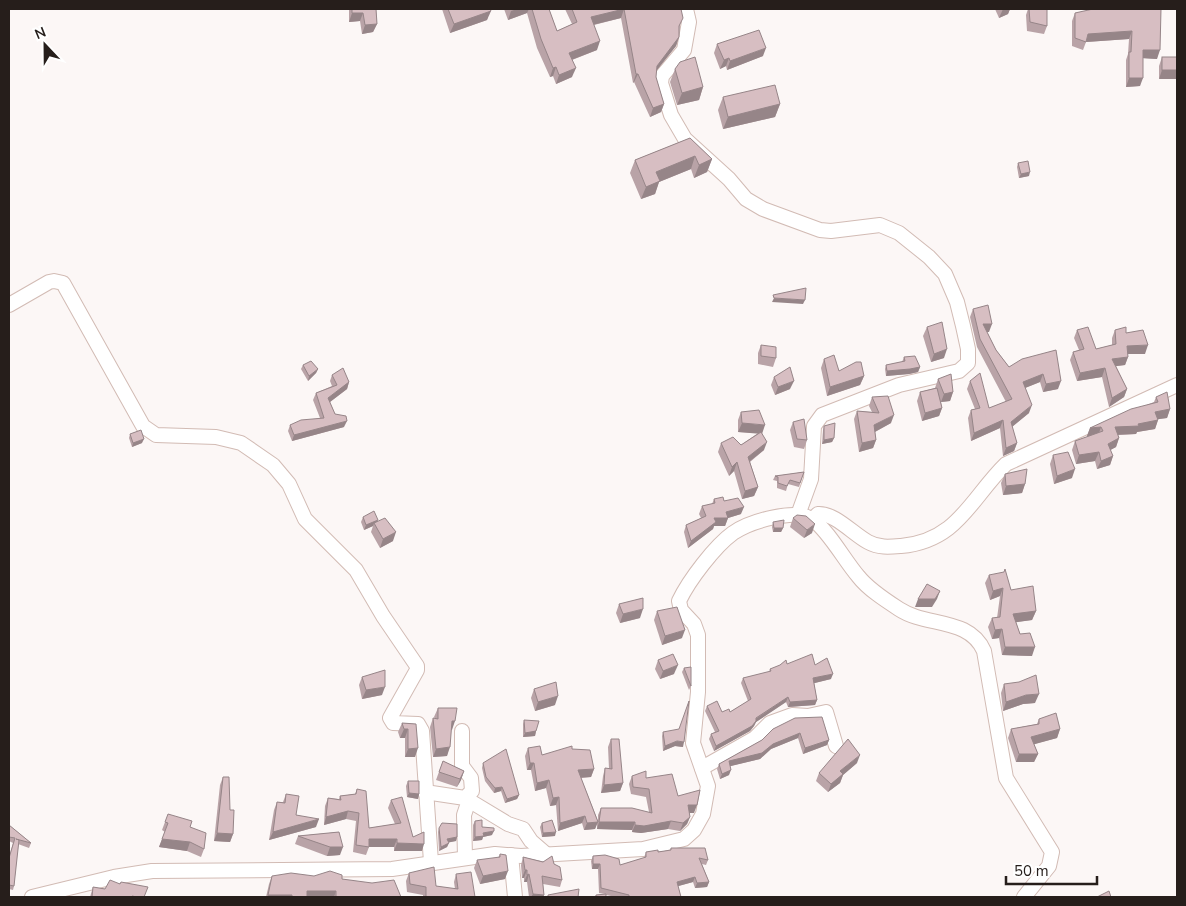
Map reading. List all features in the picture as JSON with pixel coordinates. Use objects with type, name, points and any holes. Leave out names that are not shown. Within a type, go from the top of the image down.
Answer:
[{"type":"street","points":[[686,9],[689,22],[684,50],[662,76],[661,83],[671,115],[685,139],[709,163],[729,178],[746,199],[763,210],[820,230],[831,231],[880,225],[899,232],[929,257],[945,274],[957,302],[968,349],[968,363],[960,371],[899,385],[822,415],[814,426],[810,479],[798,515]]},
{"type":"street","points":[[9,305],[49,282],[62,283],[138,418],[149,431],[164,436],[216,437],[241,443],[254,450],[283,476],[305,520],[356,570],[383,616],[417,666],[417,670],[390,717],[393,723],[417,723],[420,726],[430,862]]},
{"type":"street","points":[[813,519],[818,514],[827,515],[868,542],[884,548],[908,546],[928,540],[953,526],[977,501],[991,479],[1006,464],[1177,385]]},
{"type":"street","points":[[32,897],[114,877],[152,871],[392,869],[494,854],[546,854],[643,849],[684,839],[694,830],[698,822],[708,794],[708,786],[695,750],[693,738],[698,692],[699,642],[697,629],[681,610],[679,601],[690,581],[732,534],[778,516],[798,515],[813,519],[859,578],[883,598],[902,611],[963,629],[981,644],[984,651],[1006,778],[1052,852],[1049,866],[1024,897]]},
{"type":"street","points":[[702,768],[755,738],[769,723],[792,715],[808,716],[826,712],[836,746]]},
{"type":"street","points":[[462,731],[462,766],[473,782],[464,815],[465,857]]},
{"type":"street","points":[[425,792],[467,799],[508,824],[523,829],[531,840],[546,854]]},
{"type":"street","points":[[511,855],[515,897]]},
{"type":"building","points":[[352,9],[376,9],[377,24],[365,25],[363,13],[352,13]]},
{"type":"building","points":[[448,9],[490,9],[491,11],[454,24]]},
{"type":"building","points":[[532,9],[549,9],[557,31],[577,22],[572,9],[624,9],[591,17],[600,41],[569,53],[576,68],[559,75],[556,67],[553,68],[541,39]]},
{"type":"building","points":[[624,9],[681,9],[683,18],[679,26],[679,37],[657,66],[656,77],[664,104],[653,108],[638,74],[636,74]]},
{"type":"building","points":[[1029,9],[1047,9],[1047,26],[1030,22]]},
{"type":"building","points":[[1093,9],[1161,9],[1160,50],[1143,50],[1143,78],[1129,78],[1129,52],[1131,52],[1132,31],[1088,34],[1086,42],[1075,38],[1075,13]]},
{"type":"building","points":[[759,30],[766,48],[730,61],[729,58],[724,60],[717,44]]},
{"type":"building","points":[[695,57],[703,87],[682,93],[675,69],[680,62]]},
{"type":"building","points":[[1162,57],[1177,57],[1177,70],[1162,70]]},
{"type":"building","points":[[775,85],[780,104],[728,117],[723,97]]},
{"type":"building","points":[[690,138],[712,159],[699,165],[695,156],[656,172],[660,181],[646,187],[635,160]]},
{"type":"building","points":[[1028,161],[1030,172],[1021,174],[1018,163]]},
{"type":"building","points":[[806,288],[805,300],[774,298],[773,295]]},
{"type":"building","points":[[988,305],[992,324],[983,324],[996,350],[1009,367],[1022,359],[1056,350],[1061,381],[1046,384],[1043,374],[1023,382],[1032,405],[1011,422],[1017,443],[1006,448],[1003,420],[974,433],[971,410],[980,408],[970,381],[980,373],[989,408],[1012,399],[980,339],[973,309]]},
{"type":"building","points":[[942,322],[947,349],[934,354],[927,327]]},
{"type":"building","points":[[1088,327],[1096,349],[1116,344],[1115,330],[1126,327],[1126,333],[1143,330],[1148,345],[1127,346],[1128,357],[1112,359],[1127,389],[1112,398],[1105,368],[1080,373],[1073,352],[1084,349],[1077,330]]},
{"type":"building","points":[[761,345],[776,347],[776,358],[761,356]]},
{"type":"building","points":[[834,355],[839,371],[856,362],[861,362],[864,376],[830,387],[824,359]]},
{"type":"building","points":[[915,356],[920,367],[887,371],[886,365],[905,361],[904,357]]},
{"type":"building","points":[[311,361],[318,369],[309,376],[303,365]]},
{"type":"building","points":[[790,367],[794,381],[778,387],[774,377]]},
{"type":"building","points":[[343,368],[349,382],[328,398],[335,414],[346,416],[347,421],[294,435],[290,425],[301,420],[324,418],[316,393],[337,385],[332,375]]},
{"type":"building","points":[[951,374],[953,392],[944,394],[938,379]]},
{"type":"building","points":[[937,388],[942,408],[925,413],[920,392]]},
{"type":"building","points":[[1167,392],[1170,409],[1155,412],[1158,420],[1138,424],[1139,426],[1115,427],[1119,438],[1108,444],[1113,456],[1101,461],[1099,452],[1079,455],[1075,441],[1103,431],[1101,427],[1090,428],[1131,409],[1158,402],[1156,397]]},
{"type":"building","points":[[888,396],[894,415],[874,425],[876,440],[862,443],[857,411],[879,413],[872,397]]},
{"type":"building","points":[[759,410],[765,425],[742,423],[741,412]]},
{"type":"building","points":[[804,419],[807,440],[797,439],[793,422]]},
{"type":"building","points":[[835,423],[834,438],[824,440],[824,426]]},
{"type":"building","points":[[141,430],[144,439],[133,443],[130,434]]},
{"type":"building","points":[[761,432],[767,442],[748,457],[758,487],[745,491],[737,462],[732,467],[721,443],[733,437],[741,445]]},
{"type":"building","points":[[1068,452],[1075,469],[1057,476],[1053,455]]},
{"type":"building","points":[[1027,469],[1025,484],[1006,486],[1005,474]]},
{"type":"building","points":[[804,472],[800,483],[790,480],[787,486],[778,483],[778,477],[775,476]]},
{"type":"building","points":[[723,497],[724,501],[738,498],[744,507],[726,512],[728,518],[714,518],[716,522],[691,541],[686,525],[706,516],[702,506],[715,503],[714,499]]},
{"type":"building","points":[[374,511],[378,520],[366,525],[363,517]]},
{"type":"building","points":[[797,515],[806,516],[815,524],[807,530],[793,518]]},
{"type":"building","points":[[385,518],[396,532],[383,539],[374,523]]},
{"type":"building","points":[[784,520],[783,528],[774,528],[773,522]]},
{"type":"building","points":[[1005,569],[1011,590],[1033,586],[1036,611],[1013,614],[1020,634],[1030,633],[1035,647],[1005,647],[1002,629],[995,630],[992,618],[1000,617],[1003,588],[993,591],[989,575],[1004,572]]},
{"type":"building","points":[[927,584],[940,591],[935,599],[918,599]]},
{"type":"building","points":[[643,598],[643,609],[623,614],[619,604]]},
{"type":"building","points":[[677,607],[685,630],[665,636],[657,611]]},
{"type":"building","points":[[673,654],[678,665],[663,671],[658,660]]},
{"type":"building","points":[[812,654],[815,665],[827,658],[833,674],[813,678],[817,700],[790,702],[788,697],[756,718],[752,726],[716,746],[711,734],[719,731],[707,706],[717,701],[722,712],[729,709],[730,712],[751,699],[743,678],[771,671],[770,669],[786,660],[787,664]]},
{"type":"building","points":[[691,667],[691,686],[684,668]]},
{"type":"building","points":[[385,670],[385,687],[366,690],[362,677]]},
{"type":"building","points":[[1036,675],[1039,694],[1026,695],[1006,702],[1004,684],[1019,682]]},
{"type":"building","points":[[556,682],[558,696],[538,702],[534,689]]},
{"type":"building","points":[[689,701],[684,742],[677,741],[665,746],[663,732],[679,729]]},
{"type":"building","points":[[438,708],[457,708],[455,721],[452,721],[450,747],[436,749],[433,718],[438,719]]},
{"type":"building","points":[[1056,713],[1060,729],[1031,737],[1038,754],[1019,754],[1011,729],[1039,724],[1039,719]]},
{"type":"building","points":[[822,717],[829,740],[805,748],[800,733],[773,744],[762,753],[729,761],[731,770],[722,774],[719,764],[762,740],[773,729],[795,718]]},
{"type":"building","points":[[524,720],[539,721],[536,731],[525,733]]},
{"type":"building","points":[[402,723],[416,724],[418,748],[408,749],[408,729],[404,729]]},
{"type":"building","points":[[611,739],[619,739],[623,783],[604,785],[605,768],[612,769]]},
{"type":"building","points":[[848,739],[860,755],[840,771],[843,774],[831,784],[819,773]]},
{"type":"building","points":[[540,746],[542,755],[572,746],[572,749],[590,750],[594,769],[578,770],[598,822],[587,823],[585,816],[560,823],[559,797],[553,798],[549,780],[537,783],[534,763],[530,763],[528,748]]},
{"type":"building","points":[[506,749],[519,795],[507,799],[502,787],[495,788],[486,777],[483,763]]},
{"type":"building","points":[[443,761],[464,771],[460,779],[439,772]]},
{"type":"building","points":[[646,771],[646,778],[672,774],[678,796],[700,790],[697,805],[688,805],[690,817],[683,823],[671,821],[644,826],[635,825],[635,822],[599,822],[601,808],[632,808],[652,813],[649,789],[633,787],[632,776]]},
{"type":"building","points":[[223,777],[229,777],[230,810],[234,810],[233,834],[217,833]]},
{"type":"building","points":[[408,781],[419,781],[419,794],[409,793]]},
{"type":"building","points":[[357,789],[366,791],[369,828],[401,823],[391,800],[402,797],[413,837],[424,832],[424,844],[397,843],[397,839],[369,839],[369,847],[356,845],[359,813],[348,811],[326,817],[328,798],[341,800],[340,796],[356,794]]},
{"type":"building","points":[[286,794],[299,796],[296,815],[319,819],[273,832],[277,802],[285,803]]},
{"type":"building","points":[[168,814],[192,821],[190,827],[206,833],[204,849],[190,842],[162,839],[168,823],[165,822]]},
{"type":"building","points":[[482,820],[482,827],[494,828],[494,831],[483,833],[484,836],[475,837],[475,821]]},
{"type":"building","points":[[552,820],[556,832],[543,833],[542,823]]},
{"type":"building","points":[[442,823],[457,824],[457,837],[447,839],[449,843],[441,847],[439,828]]},
{"type":"building","points":[[9,825],[31,843],[16,839],[19,840],[14,886],[9,885],[9,858],[15,838],[9,837]]},
{"type":"building","points":[[339,832],[343,847],[330,847],[298,836]]},
{"type":"building","points":[[671,848],[705,848],[708,860],[699,858],[709,882],[697,883],[695,877],[677,882],[681,897],[629,897],[629,895],[601,888],[600,864],[593,864],[593,856],[605,855],[619,859],[620,865],[646,857],[646,852],[671,850]]},
{"type":"building","points":[[500,854],[506,855],[508,871],[483,876],[477,860],[500,857]]},
{"type":"building","points":[[552,856],[554,864],[560,867],[562,880],[542,876],[544,895],[533,894],[523,857],[543,862]]},
{"type":"building","points":[[434,867],[436,886],[458,889],[456,874],[471,872],[475,897],[426,897],[426,887],[410,884],[409,873]]},
{"type":"building","points":[[330,871],[342,875],[342,879],[372,883],[394,880],[401,897],[336,897],[336,891],[307,891],[307,897],[268,895],[272,876],[291,873],[314,876]]},
{"type":"building","points":[[110,880],[120,884],[121,882],[148,887],[144,897],[92,897],[93,887],[105,889]]},
{"type":"building","points":[[579,889],[578,897],[548,897],[548,895]]},
{"type":"building","points":[[1109,891],[1111,897],[1097,897]]},
{"type":"building","points":[[606,894],[606,897],[596,897],[596,895]]}]
